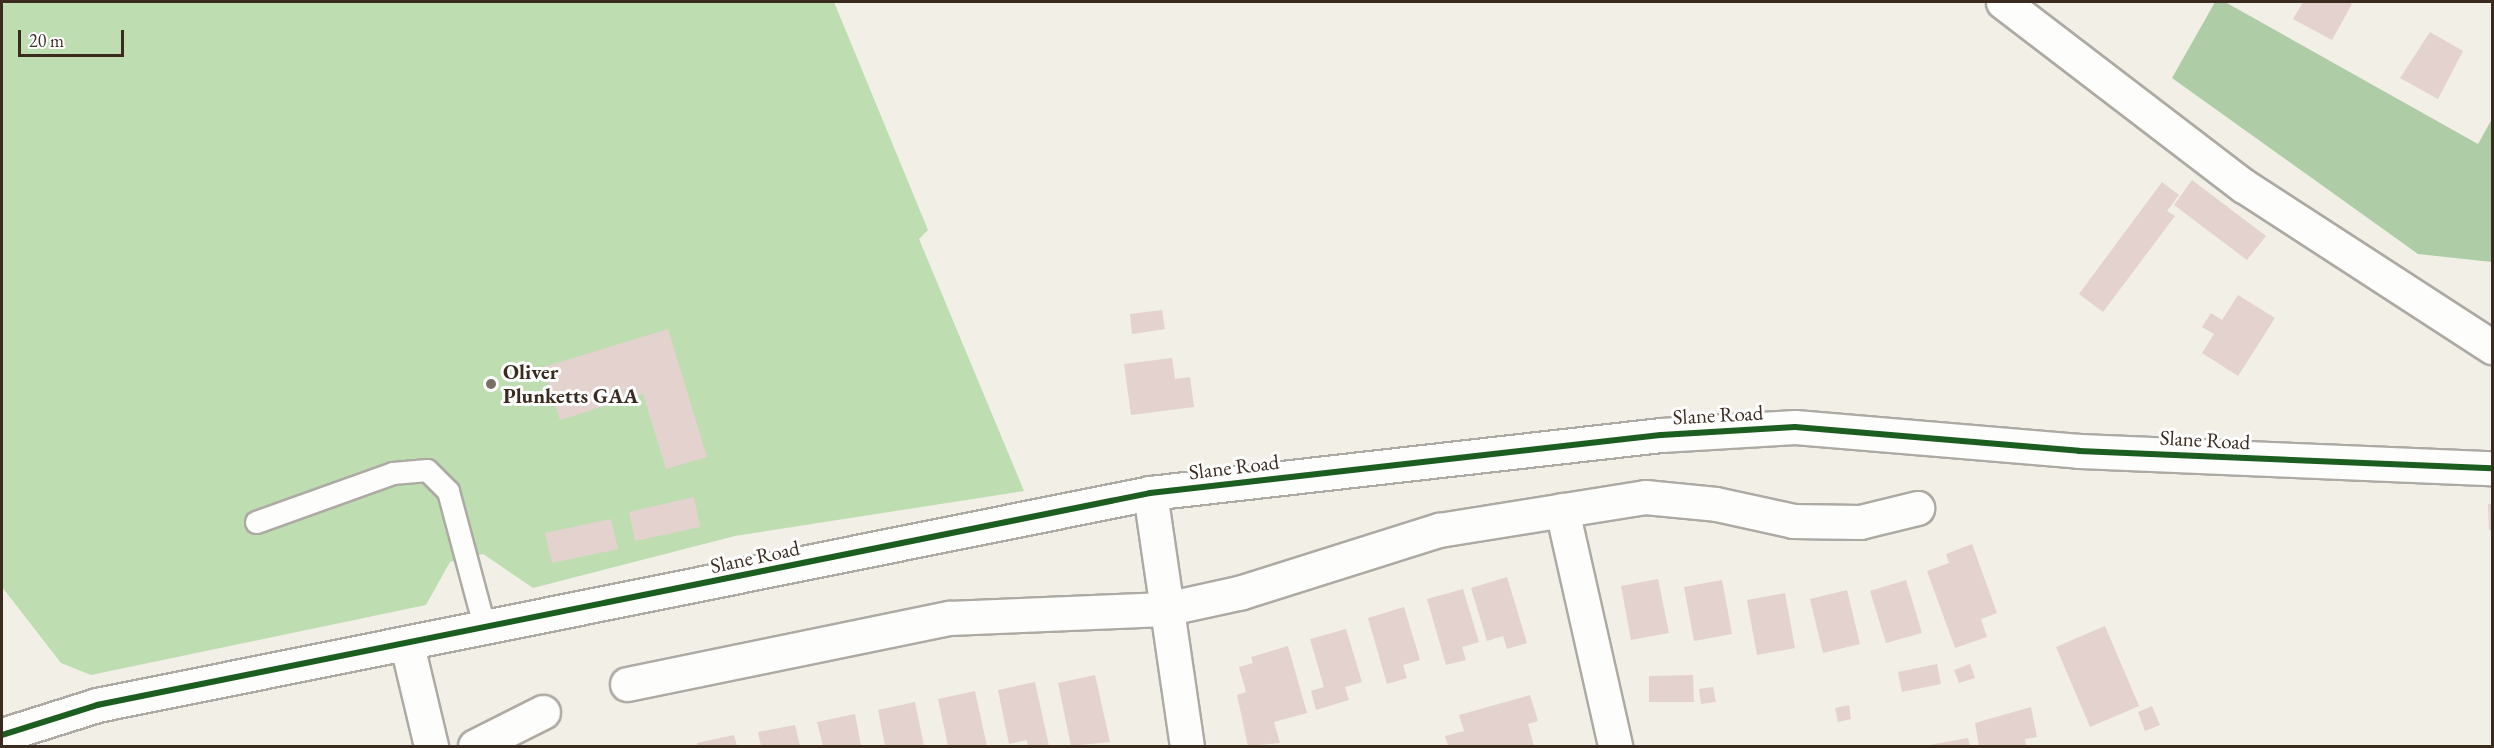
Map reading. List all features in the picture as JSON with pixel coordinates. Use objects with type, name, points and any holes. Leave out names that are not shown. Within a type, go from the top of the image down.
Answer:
[{"type":"street","points":[[2003,2],[2244,186],[2493,347]]},
{"type":"street","name":"Slane Road","points":[[2,735],[97,705],[407,645],[1150,493],[1661,435],[1794,427],[2079,451],[2493,468]]},
{"type":"street","points":[[1150,493],[1165,609],[1187,747]]},
{"type":"street","points":[[627,684],[949,618],[1165,609],[1242,592],[1439,530],[1645,498],[1716,504],[1793,521],[1860,522],[1917,508]]},
{"type":"street","points":[[1562,510],[1615,747]]},
{"type":"street","points":[[407,645],[431,747]]},
{"type":"street","points":[[476,747],[543,712]]},
{"type":"lane","points":[[256,522],[393,473],[427,470],[448,491],[485,629]]},
{"type":"green space","name":"Oliver Plunketts GAA","points":[[9,2],[834,2],[928,230],[919,239],[1024,491],[735,536],[533,588],[483,554],[450,562],[426,605],[91,675],[61,663],[2,587],[2,4]]},
{"type":"green space","points":[[2215,2],[2225,2],[2478,144],[2492,119],[2492,262],[2418,254],[2172,78]]},
{"type":"building","points":[[2303,2],[2348,2],[2352,4],[2332,40],[2293,19]]},
{"type":"building","points":[[2430,32],[2463,51],[2438,99],[2400,78]]},
{"type":"building","points":[[2192,180],[2266,236],[2247,260],[2174,205]]},
{"type":"building","points":[[2162,182],[2179,195],[2167,211],[2175,216],[2103,312],[2079,294]]},
{"type":"building","points":[[2238,295],[2275,318],[2238,376],[2202,353],[2214,334],[2202,327],[2211,313],[2222,320]]},
{"type":"building","points":[[1162,310],[1165,329],[1132,334],[1130,314]]},
{"type":"building","points":[[668,329],[707,457],[666,469],[643,394],[560,420],[544,367]]},
{"type":"building","points":[[1172,358],[1175,379],[1190,377],[1194,407],[1131,415],[1124,364]]},
{"type":"building","points":[[694,497],[700,527],[635,541],[629,512]]},
{"type":"building","points":[[2488,504],[2492,504],[2492,530],[2489,530]]},
{"type":"building","points":[[611,519],[618,549],[552,563],[545,533]]},
{"type":"building","points":[[1972,544],[1997,613],[1981,619],[1987,637],[1955,648],[1927,571],[1949,563],[1946,554]]},
{"type":"building","points":[[1507,577],[1527,643],[1507,649],[1503,636],[1487,641],[1471,588]]},
{"type":"building","points":[[1658,579],[1669,633],[1631,640],[1621,586]]},
{"type":"building","points":[[1722,580],[1732,634],[1694,641],[1684,587]]},
{"type":"building","points":[[1906,580],[1922,633],[1886,643],[1870,591]]},
{"type":"building","points":[[1463,589],[1479,642],[1462,647],[1466,660],[1446,665],[1427,599]]},
{"type":"building","points":[[1847,590],[1860,644],[1823,653],[1810,599]]},
{"type":"building","points":[[1785,593],[1795,648],[1757,655],[1747,600]]},
{"type":"building","points":[[1404,607],[1420,660],[1403,665],[1407,678],[1387,684],[1368,618]]},
{"type":"building","points":[[2105,626],[2139,706],[2090,727],[2056,647]]},
{"type":"building","points":[[1346,629],[1362,682],[1345,687],[1349,700],[1316,710],[1311,691],[1324,687],[1310,639]]},
{"type":"building","points":[[1288,646],[1307,713],[1274,722],[1280,743],[1248,746],[1237,695],[1246,692],[1239,667],[1253,663],[1251,657]]},
{"type":"building","points":[[1937,664],[1941,684],[1902,692],[1898,672]]},
{"type":"building","points":[[1970,664],[1975,678],[1959,683],[1954,670]]},
{"type":"building","points":[[1095,675],[1110,742],[1071,746],[1058,683]]},
{"type":"building","points":[[1693,675],[1694,702],[1649,702],[1649,676]]},
{"type":"building","points":[[1035,682],[1049,746],[1028,746],[1027,740],[1009,744],[998,690]]},
{"type":"building","points":[[1713,687],[1716,702],[1701,704],[1699,689]]},
{"type":"building","points":[[975,691],[987,746],[948,746],[938,699]]},
{"type":"building","points":[[1530,695],[1538,721],[1528,724],[1534,746],[1448,746],[1445,736],[1464,731],[1459,715]]},
{"type":"building","points":[[915,702],[924,746],[885,746],[878,710]]},
{"type":"building","points":[[1849,705],[1851,719],[1838,722],[1835,708]]},
{"type":"building","points":[[2152,706],[2160,725],[2145,731],[2138,712]]},
{"type":"building","points":[[2031,707],[2037,737],[2025,739],[2026,746],[1979,746],[1975,723]]},
{"type":"building","points":[[855,714],[861,746],[823,746],[817,722]]},
{"type":"building","points":[[795,725],[800,746],[761,746],[758,732]]},
{"type":"building","points":[[734,735],[737,746],[698,746],[697,743]]},
{"type":"building","points":[[1968,738],[1970,746],[1926,746],[1935,744]]},
{"type":"cycle path","points":[[2,735],[97,705],[1150,493],[1661,435],[1795,427],[2079,451],[2492,468]]},
{"type":"place","name":"Oliver Plunketts GAA","points":[[491,384]]}]
